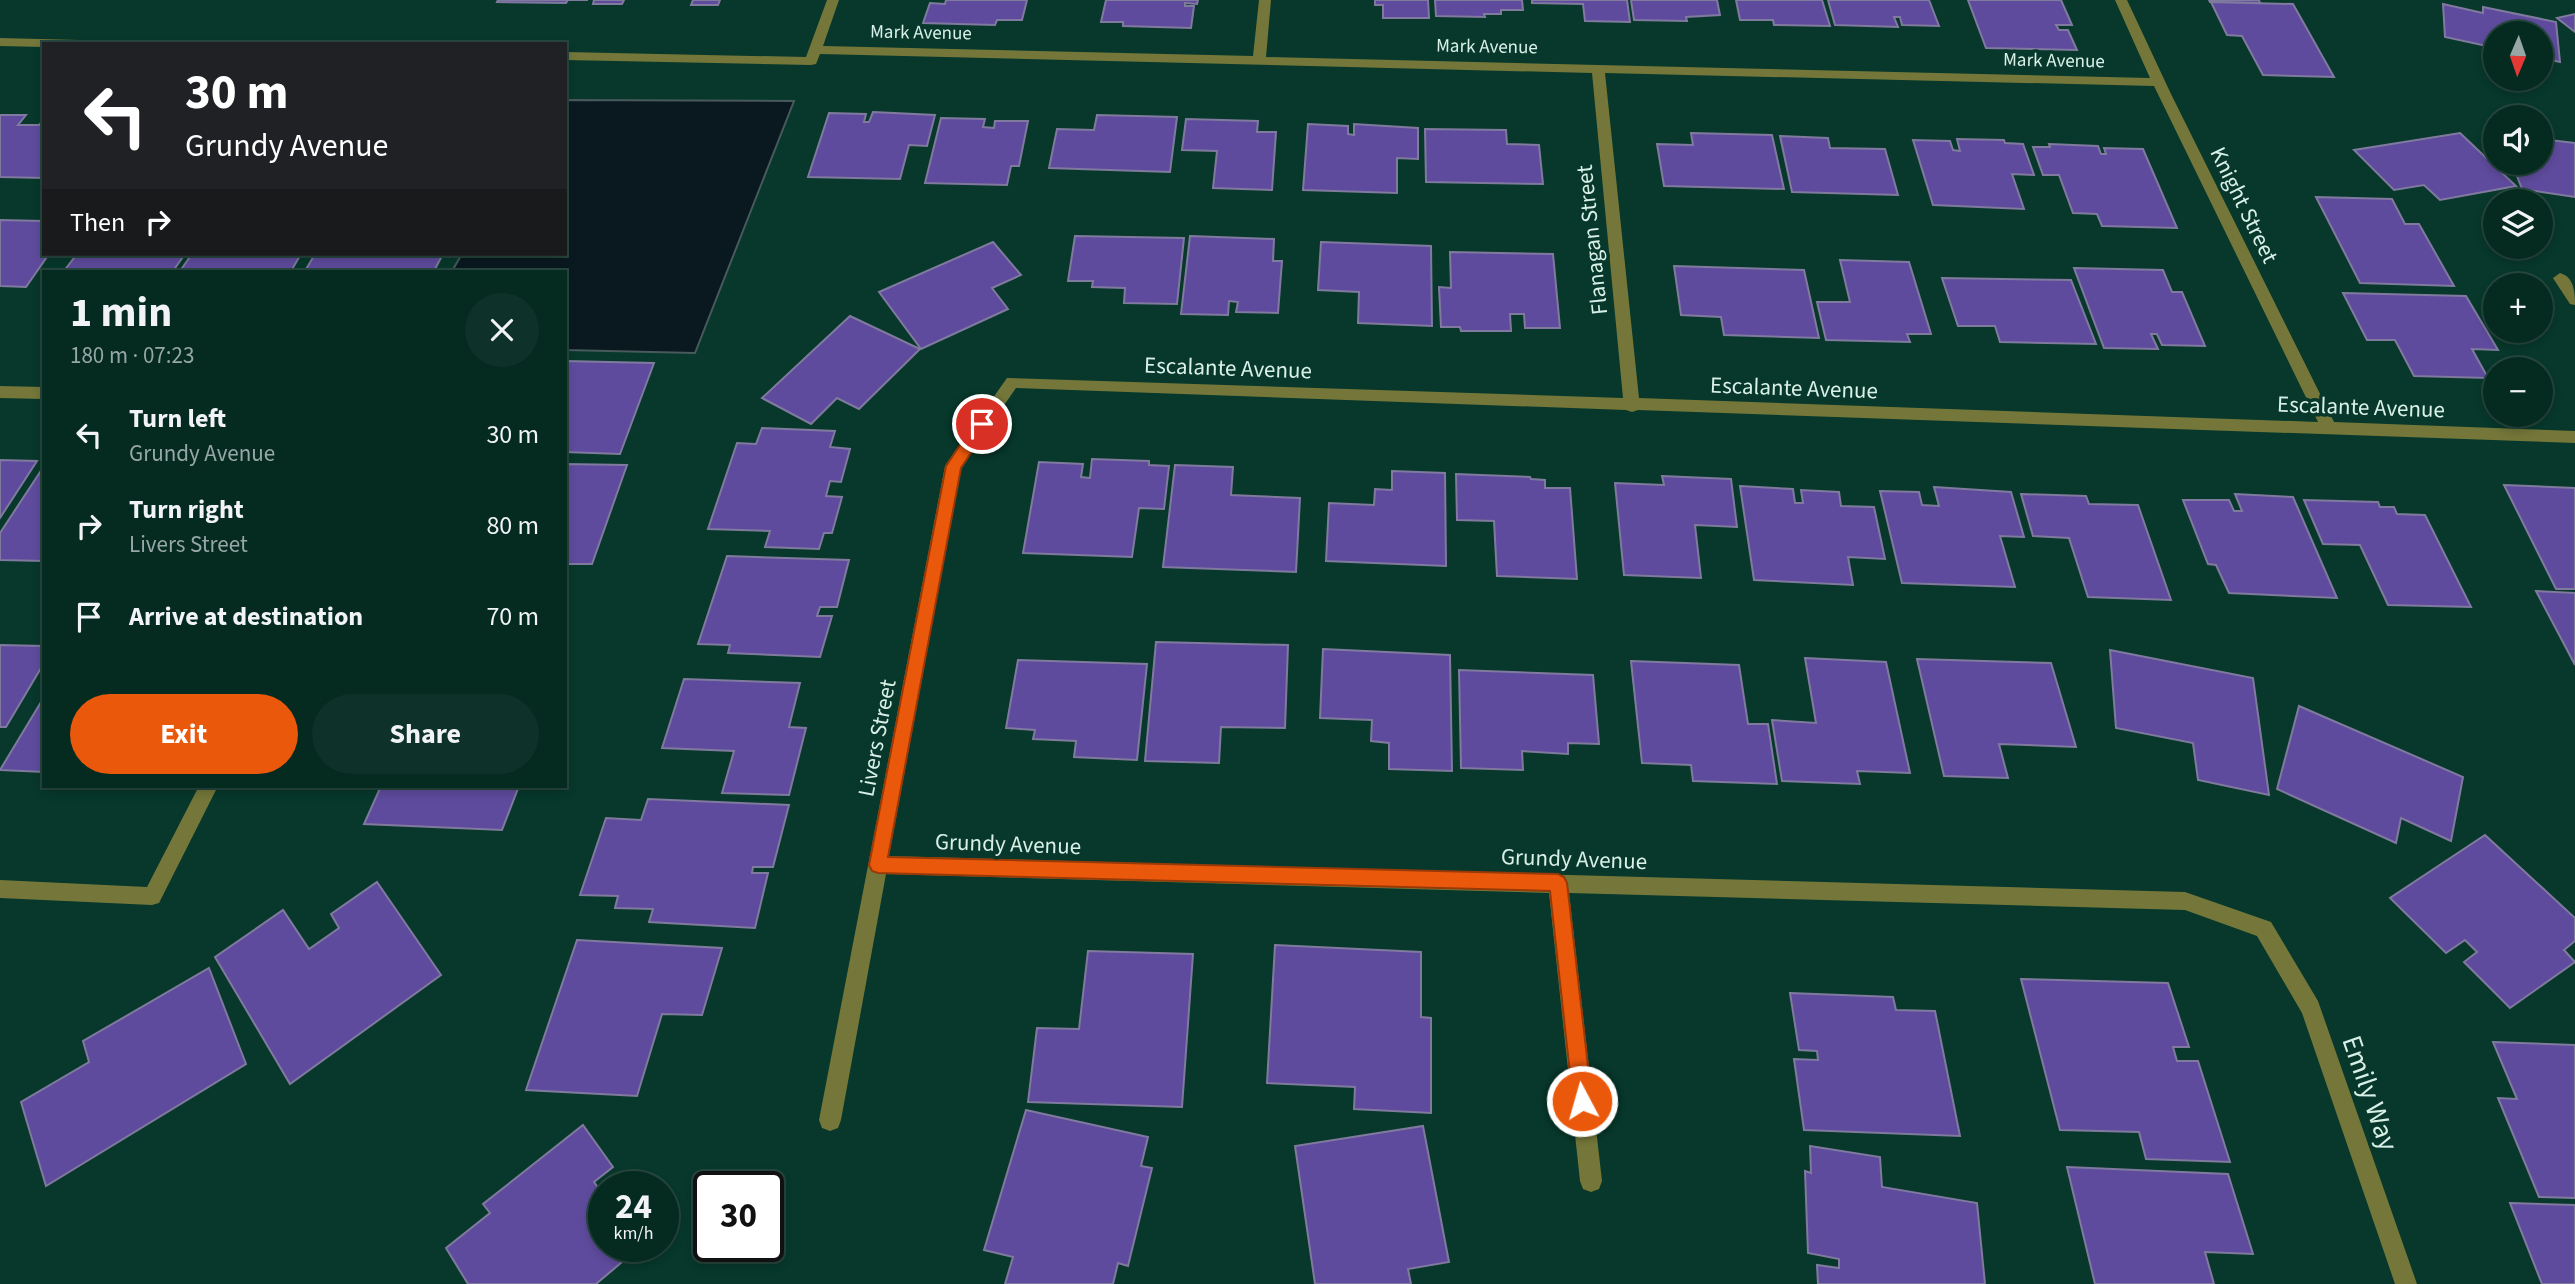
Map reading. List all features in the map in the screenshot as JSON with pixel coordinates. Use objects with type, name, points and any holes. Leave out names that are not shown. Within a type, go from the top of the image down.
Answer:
[{"type":"street","points":[[813,56],[833,0]]},
{"type":"street","points":[[1259,61],[1265,0]]},
{"type":"street","name":"Knight Street","points":[[2121,0],[2329,428]]},
{"type":"street","points":[[0,42],[42,43]]},
{"type":"street","name":"Mark Avenue","points":[[567,55],[1259,61],[2159,82]]},
{"type":"street","name":"Flanagan Street","points":[[1598,69],[1632,406]]},
{"type":"street","points":[[2560,278],[2575,300]]},
{"type":"street","name":"Escalante Avenue","points":[[1012,382],[1632,406],[2575,437]]},
{"type":"street","name":"Livers Street","points":[[830,1120],[953,466],[1012,382]]},
{"type":"street","points":[[0,391],[42,393]]},
{"type":"street","points":[[0,889],[152,896],[208,788]]},
{"type":"street","name":"Grundy Avenue","points":[[878,865],[2185,901],[2264,929]]},
{"type":"street","points":[[1558,883],[1591,1181]]},
{"type":"street","name":"Emily Way","points":[[2264,929],[2311,1008],[2406,1284]]},
{"type":"shaded area","points":[[567,100],[794,101],[695,353],[567,350],[567,270],[453,270],[461,256],[567,256]]},
{"type":"building","points":[[568,0],[566,3],[497,2]]},
{"type":"building","points":[[594,0],[624,0],[622,4],[593,4]]},
{"type":"building","points":[[693,0],[720,0],[718,5],[691,5]]},
{"type":"building","points":[[946,0],[1027,0],[1022,20],[997,20],[995,25],[923,23],[930,3],[945,4]]},
{"type":"building","points":[[1106,0],[1198,0],[1197,4],[1185,3],[1185,6],[1194,6],[1191,28],[1123,26],[1123,22],[1101,22]]},
{"type":"building","points":[[1375,0],[1428,0],[1429,18],[1383,18],[1383,5],[1375,5]]},
{"type":"building","points":[[1435,0],[1522,0],[1523,10],[1501,10],[1501,14],[1484,14],[1485,17],[1436,16]]},
{"type":"building","points":[[1532,0],[1627,0],[1630,22],[1585,21],[1583,4],[1532,3]]},
{"type":"building","points":[[1631,0],[1717,0],[1720,15],[1686,17],[1687,21],[1634,20]]},
{"type":"building","points":[[1736,0],[1822,0],[1830,26],[1774,25],[1773,20],[1740,20]]},
{"type":"building","points":[[1828,0],[1929,0],[1939,26],[1902,25],[1900,17],[1894,17],[1898,27],[1835,25]]},
{"type":"building","points":[[1968,0],[2061,0],[2072,25],[2056,25],[2059,30],[2068,30],[2077,50],[1986,48]]},
{"type":"building","points":[[2209,0],[2259,0],[2260,3],[2210,2]]},
{"type":"building","points":[[2211,2],[2293,4],[2334,77],[2263,75],[2242,36],[2227,35]]},
{"type":"building","points":[[2443,4],[2483,13],[2483,7],[2551,21],[2483,21],[2483,45],[2445,37]]},
{"type":"building","points":[[2575,14],[2575,32],[2557,18]]},
{"type":"building","points":[[2553,21],[2556,22],[2560,62],[2553,61]]},
{"type":"building","points":[[873,112],[935,115],[927,146],[909,145],[900,179],[808,177],[829,113],[866,114],[864,122],[869,122]]},
{"type":"building","points":[[0,115],[26,115],[18,125],[39,125],[42,122],[42,178],[0,177]]},
{"type":"building","points":[[1097,115],[1177,117],[1170,172],[1049,168],[1057,129],[1094,130]]},
{"type":"building","points":[[941,118],[985,119],[983,127],[994,128],[995,121],[1028,121],[1019,166],[1011,166],[1007,185],[925,183]]},
{"type":"building","points":[[1186,119],[1258,121],[1257,132],[1276,132],[1272,190],[1213,188],[1217,151],[1182,150]]},
{"type":"building","points":[[1308,124],[1348,126],[1348,134],[1354,135],[1354,124],[1418,128],[1418,159],[1397,158],[1397,193],[1303,190]]},
{"type":"building","points":[[1425,129],[1506,130],[1507,144],[1539,145],[1543,184],[1426,182]]},
{"type":"building","points":[[1691,133],[1772,135],[1784,189],[1664,186],[1657,144],[1693,145]]},
{"type":"building","points":[[2460,133],[2483,155],[2483,175],[2504,175],[2516,186],[2483,189],[2483,192],[2440,200],[2424,185],[2394,190],[2354,150]]},
{"type":"building","points":[[1780,136],[1828,138],[1830,148],[1885,149],[1898,195],[1792,192]]},
{"type":"building","points":[[1957,139],[2004,140],[2005,143],[2023,144],[2034,175],[2012,174],[2024,209],[1933,205],[1913,140],[1950,141],[1953,150],[1960,151]]},
{"type":"building","points":[[2553,140],[2575,143],[2575,197],[2553,194],[2553,189],[2522,189],[2517,175],[2553,175]]},
{"type":"building","points":[[2049,144],[2098,146],[2101,154],[2106,154],[2104,148],[2143,149],[2177,228],[2102,226],[2097,214],[2073,213],[2059,175],[2043,175],[2033,147],[2050,147]]},
{"type":"building","points":[[2316,197],[2392,199],[2405,224],[2419,224],[2454,286],[2360,283]]},
{"type":"building","points":[[0,220],[42,221],[42,256],[48,256],[26,287],[0,286]]},
{"type":"building","points":[[1075,236],[1184,238],[1177,304],[1124,303],[1125,288],[1092,287],[1093,281],[1068,281]]},
{"type":"building","points":[[1190,236],[1274,239],[1273,261],[1282,261],[1278,313],[1236,312],[1238,302],[1229,301],[1228,315],[1181,314]]},
{"type":"building","points":[[993,242],[1021,275],[992,288],[1008,309],[921,349],[879,292]]},
{"type":"building","points":[[1321,242],[1431,246],[1432,326],[1358,323],[1359,292],[1318,290]]},
{"type":"building","points":[[1450,252],[1553,254],[1560,328],[1525,328],[1524,314],[1510,314],[1511,331],[1461,331],[1460,327],[1441,327],[1439,287],[1451,288]]},
{"type":"building","points":[[75,256],[184,256],[174,270],[65,270]]},
{"type":"building","points":[[191,256],[300,256],[292,270],[181,270]]},
{"type":"building","points":[[314,256],[442,256],[435,270],[306,270]]},
{"type":"building","points":[[1840,260],[1909,262],[1931,334],[1907,334],[1910,342],[1826,340],[1817,302],[1850,302]]},
{"type":"building","points":[[1674,266],[1804,270],[1819,338],[1724,335],[1721,317],[1681,315]]},
{"type":"building","points":[[2074,268],[2163,270],[2172,292],[2182,292],[2205,346],[2162,345],[2157,334],[2151,334],[2158,349],[2104,348]]},
{"type":"building","points":[[1942,278],[2071,280],[2096,344],[2000,342],[1995,326],[1958,326]]},
{"type":"building","points":[[2343,293],[2466,296],[2483,325],[2483,343],[2494,343],[2498,350],[2472,349],[2483,369],[2483,378],[2414,376],[2395,340],[2367,340]]},
{"type":"building","points":[[850,316],[920,349],[859,409],[837,398],[811,424],[762,398]]},
{"type":"building","points":[[567,361],[654,363],[620,454],[567,452]]},
{"type":"building","points":[[762,428],[835,431],[830,447],[850,449],[841,482],[830,481],[826,496],[842,497],[832,533],[824,533],[819,549],[765,547],[770,531],[708,529],[737,443],[756,444]]},
{"type":"building","points":[[1092,459],[1149,461],[1149,465],[1169,466],[1164,509],[1139,508],[1132,557],[1023,553],[1039,462],[1083,464],[1081,477],[1090,478]]},
{"type":"building","points":[[0,460],[37,461],[0,518]]},
{"type":"building","points":[[567,464],[627,465],[592,564],[567,564]]},
{"type":"building","points":[[1175,465],[1233,467],[1231,495],[1300,498],[1296,572],[1163,567]]},
{"type":"building","points":[[42,469],[42,561],[0,560],[0,533]]},
{"type":"building","points":[[1392,471],[1445,473],[1446,566],[1326,561],[1329,503],[1374,505],[1375,489],[1392,490]]},
{"type":"building","points":[[1456,474],[1530,477],[1545,480],[1545,488],[1570,488],[1577,579],[1497,576],[1494,521],[1457,520]]},
{"type":"building","points":[[1662,476],[1731,479],[1737,527],[1695,525],[1701,578],[1624,575],[1615,483],[1664,485]]},
{"type":"building","points":[[2504,485],[2575,488],[2575,589],[2556,589]]},
{"type":"building","points":[[1740,486],[1793,489],[1795,503],[1803,503],[1801,490],[1839,492],[1841,506],[1874,507],[1885,559],[1848,557],[1853,585],[1754,580]]},
{"type":"building","points":[[1934,487],[2011,492],[2024,537],[2000,536],[2015,587],[1902,583],[1880,491],[1919,492],[1922,505],[1939,506]]},
{"type":"building","points":[[2021,494],[2086,496],[2089,504],[2138,505],[2171,600],[2088,597],[2069,538],[2033,536]]},
{"type":"building","points":[[2235,494],[2293,497],[2337,598],[2229,593],[2216,565],[2208,564],[2183,500],[2229,500],[2234,511],[2242,511]]},
{"type":"building","points":[[2304,500],[2378,502],[2380,507],[2394,507],[2397,514],[2425,515],[2471,607],[2388,605],[2360,545],[2323,544]]},
{"type":"building","points":[[727,556],[849,560],[837,607],[820,607],[817,616],[832,616],[820,657],[728,653],[730,645],[698,644]]},
{"type":"building","points":[[2536,591],[2575,593],[2575,665]]},
{"type":"building","points":[[1156,642],[1288,645],[1285,728],[1221,727],[1219,763],[1145,761]]},
{"type":"building","points":[[0,645],[42,646],[42,666],[6,727],[0,727]]},
{"type":"building","points":[[1323,649],[1450,655],[1452,771],[1389,769],[1389,743],[1371,741],[1372,720],[1320,718]]},
{"type":"building","points":[[2110,650],[2253,678],[2269,795],[2198,780],[2193,743],[2116,728]]},
{"type":"building","points":[[1805,658],[1886,662],[1910,773],[1857,771],[1860,784],[1782,781],[1772,720],[1816,723]]},
{"type":"building","points":[[1917,659],[2051,663],[2076,747],[1999,744],[2008,778],[1944,776]]},
{"type":"building","points":[[1018,660],[1147,664],[1137,760],[1074,757],[1076,741],[1033,739],[1035,730],[1006,728]]},
{"type":"building","points":[[1631,661],[1739,665],[1748,724],[1768,724],[1777,784],[1693,781],[1691,765],[1642,763]]},
{"type":"building","points":[[1459,670],[1593,675],[1599,744],[1568,743],[1568,754],[1522,751],[1523,770],[1461,768]]},
{"type":"building","points":[[684,679],[800,683],[789,727],[806,728],[789,795],[722,793],[734,751],[662,748]]},
{"type":"building","points":[[42,700],[42,772],[0,770]]},
{"type":"building","points":[[2299,706],[2463,777],[2451,841],[2401,818],[2396,843],[2277,789]]},
{"type":"building","points":[[380,788],[518,788],[502,830],[364,824]]},
{"type":"building","points":[[648,799],[789,805],[773,867],[753,867],[752,873],[768,873],[755,928],[649,922],[653,909],[615,908],[618,896],[580,895],[606,818],[641,820]]},
{"type":"building","points":[[2485,835],[2575,918],[2575,941],[2564,950],[2575,962],[2510,1008],[2464,962],[2477,952],[2465,940],[2446,953],[2390,898]]},
{"type":"building","points":[[377,882],[441,975],[290,1084],[215,957],[283,910],[309,949],[339,928],[331,914]]},
{"type":"building","points":[[577,940],[722,948],[702,1015],[662,1014],[637,1096],[526,1090]]},
{"type":"building","points":[[1275,945],[1421,952],[1421,1017],[1431,1018],[1431,1113],[1354,1109],[1355,1087],[1267,1083]]},
{"type":"building","points":[[1088,951],[1193,954],[1182,1107],[1028,1102],[1037,1028],[1079,1029]]},
{"type":"building","points":[[209,968],[246,1064],[46,1186],[21,1102],[89,1062],[83,1041]]},
{"type":"building","points":[[2021,979],[2168,983],[2189,1047],[2173,1047],[2177,1061],[2198,1061],[2230,1162],[2146,1159],[2139,1132],[2060,1130]]},
{"type":"building","points":[[1790,993],[1893,997],[1896,1010],[1935,1011],[1960,1136],[1804,1130],[1794,1059],[1818,1060],[1817,1051],[1799,1050]]},
{"type":"building","points":[[2493,1042],[2575,1045],[2575,1198],[2539,1197],[2498,1098],[2517,1099]]},
{"type":"building","points":[[1026,1110],[1148,1137],[1141,1166],[1152,1168],[1128,1266],[1118,1263],[1113,1284],[1005,1284],[1013,1257],[984,1250]]},
{"type":"building","points":[[583,1125],[613,1167],[608,1171],[588,1171],[588,1262],[622,1262],[596,1284],[468,1284],[446,1248],[490,1213],[483,1204]]},
{"type":"building","points":[[1423,1126],[1449,1262],[1408,1269],[1411,1284],[1315,1284],[1295,1146]]},
{"type":"building","points":[[1810,1146],[1880,1157],[1882,1187],[1977,1203],[1985,1284],[1818,1284],[1817,1265],[1839,1268],[1839,1259],[1808,1253],[1805,1171],[1811,1173]]},
{"type":"building","points":[[2067,1167],[2228,1174],[2253,1254],[2205,1252],[2214,1284],[2095,1284]]},
{"type":"building","points":[[2510,1203],[2575,1205],[2575,1284],[2542,1284]]},
{"type":"route","points":[[982,424],[953,466],[878,865],[1558,883],[1582,1101]]}]
